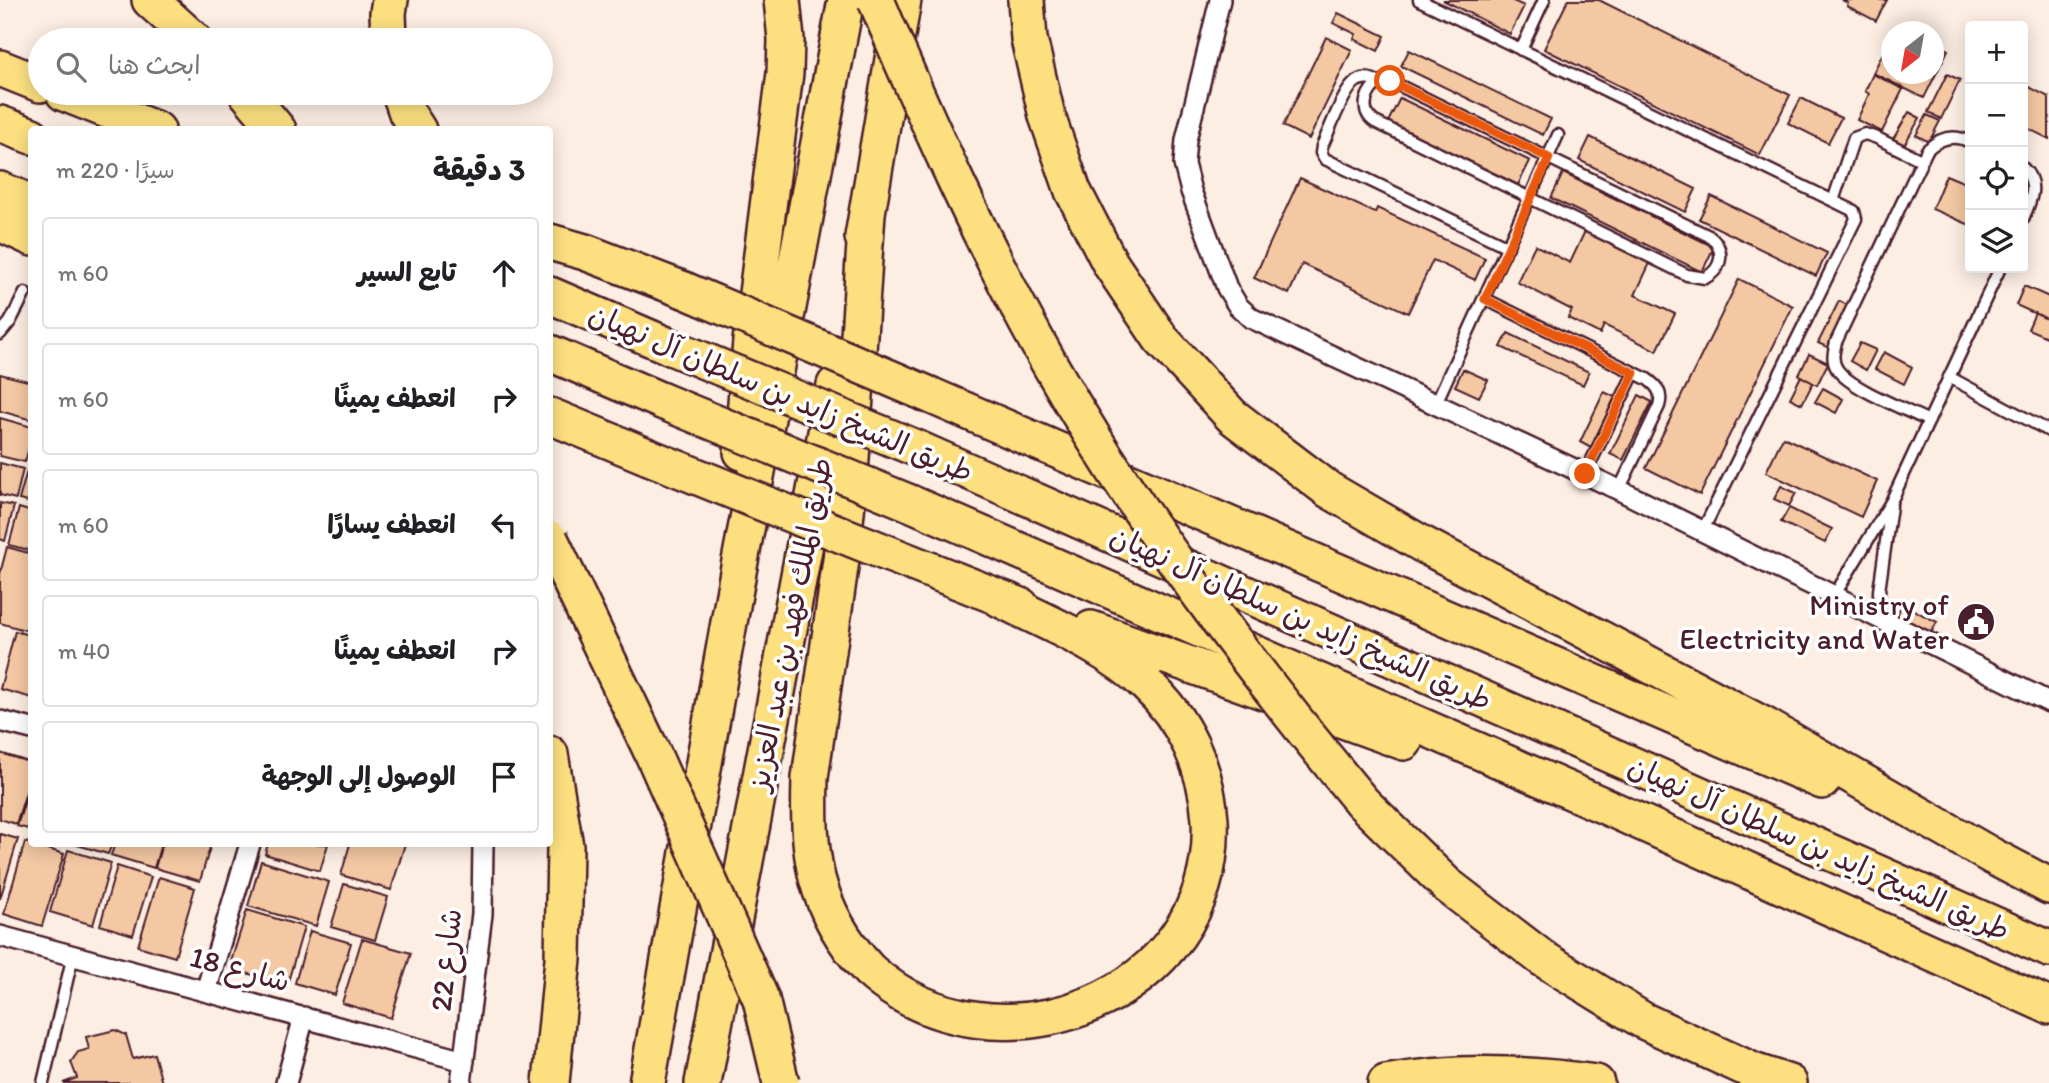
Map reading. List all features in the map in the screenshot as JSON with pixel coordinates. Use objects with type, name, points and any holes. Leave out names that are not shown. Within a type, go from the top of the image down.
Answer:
[{"type":"highway","points":[[150,0],[181,28]]},
{"type":"highway","points":[[389,28],[390,0]]},
{"type":"highway","points":[[738,572],[742,456],[751,341],[785,73],[786,39],[782,0]]},
{"type":"highway","name":"طريق الملك فهد بن عبد العزيز","points":[[647,1083],[738,572],[846,0]]},
{"type":"highway","points":[[876,0],[939,149],[986,246],[1050,364],[1119,479],[1195,591],[1276,698],[1362,802],[1447,885],[1542,958],[1644,1021],[1753,1071],[1789,1083]]},
{"type":"highway","name":"طريق الملك فهد بن عبد العزيز","points":[[703,1083],[867,213],[903,0]]},
{"type":"highway","points":[[1026,0],[1029,38],[1047,116],[1073,191],[1110,263],[1161,339],[1232,416],[1340,497],[1422,544],[1812,752],[2049,886]]},
{"type":"highway","points":[[0,68],[28,79]]},
{"type":"highway","points":[[96,105],[154,126]]},
{"type":"highway","points":[[257,105],[275,126]]},
{"type":"highway","points":[[404,105],[415,126]]},
{"type":"highway","points":[[122,115],[148,126]]},
{"type":"highway","points":[[0,124],[28,134]]},
{"type":"highway","points":[[0,190],[28,201]]},
{"type":"highway","points":[[867,213],[850,474],[841,560],[810,778],[813,858],[825,902],[835,923],[859,959],[891,990],[909,1002],[952,1022],[986,1029],[1021,1030],[1066,1022],[1108,1004],[1136,984],[1165,956],[1191,917],[1202,889],[1209,856],[1210,812],[1194,751],[1174,715],[1147,684],[1097,649],[1000,599]]},
{"type":"highway","points":[[0,223],[28,236]]},
{"type":"highway","points":[[553,236],[585,252]]},
{"type":"highway","points":[[553,243],[585,252],[684,290],[1680,718],[1992,856]]},
{"type":"highway","name":"طريق الشيخ زايد بن سلطان آل نهيان","points":[[553,296],[918,449],[2049,949]]},
{"type":"highway","name":"طريق الشيخ زايد بن سلطان آل نهيان","points":[[553,354],[910,503],[1607,807],[2049,1006]]},
{"type":"highway","points":[[553,417],[1000,599],[1223,676],[1501,778],[1607,807]]},
{"type":"highway","points":[[553,545],[653,754],[761,999],[780,1083]]},
{"type":"highway","points":[[551,1083],[563,959],[565,846],[553,772]]},
{"type":"highway","points":[[1386,1083],[1489,1073],[1549,1076],[1596,1083]]},
{"type":"street","points":[[1220,0],[1186,140],[1184,164],[1191,191],[1232,298],[1251,318],[1619,490],[2049,702]]},
{"type":"street","points":[[0,721],[28,728]]},
{"type":"street","points":[[206,991],[249,847]]},
{"type":"street","name":"شارع 22","points":[[461,1083],[482,914],[483,847]]},
{"type":"street","name":"شارع 18","points":[[0,936],[464,1060]]},
{"type":"street","points":[[286,1083],[304,1017]]},
{"type":"lane","points":[[1419,0],[1854,211],[1856,219],[1702,532]]},
{"type":"lane","points":[[1521,50],[1544,0]]},
{"type":"lane","points":[[1378,83],[1373,79],[1361,79],[1351,86],[1322,146],[1321,153],[1325,159],[1508,247]]},
{"type":"lane","points":[[1378,83],[1394,83],[1709,236],[1719,247],[1718,266],[1705,278],[1687,275],[1368,118],[1365,105],[1378,83]]},
{"type":"lane","points":[[1833,201],[1854,138],[1865,134],[1921,160]]},
{"type":"lane","points":[[1436,403],[1558,135]]},
{"type":"lane","points":[[1929,421],[1851,383],[1836,368],[1833,361],[1836,342],[1921,160],[1927,150],[1941,139],[1950,137],[1965,141]]},
{"type":"lane","points":[[2028,174],[2033,195],[2028,207]]},
{"type":"lane","points":[[1834,596],[1891,502],[1998,273]]},
{"type":"lane","points":[[0,334],[10,322],[25,293]]},
{"type":"lane","points":[[1485,299],[1656,386],[1660,402],[1619,490]]},
{"type":"lane","points":[[1585,474],[1634,373]]},
{"type":"lane","points":[[1949,377],[2049,431]]},
{"type":"lane","points":[[1879,619],[1879,591],[1891,502]]},
{"type":"lane","points":[[43,1083],[73,955]]},
{"type":"building","points":[[1443,0],[1511,0],[1524,6],[1510,34]]},
{"type":"building","points":[[1568,0],[1599,0],[1790,95],[1760,155],[1544,49]]},
{"type":"building","points":[[1842,0],[1887,0],[1876,21],[1847,6],[1848,3]]},
{"type":"building","points":[[1338,13],[1385,36],[1378,51],[1354,39],[1356,34],[1333,23]]},
{"type":"building","points":[[1326,37],[1352,50],[1309,139],[1283,126]]},
{"type":"building","points":[[1409,50],[1551,119],[1543,135],[1401,66]]},
{"type":"building","points":[[1881,57],[1881,77],[1873,73]]},
{"type":"building","points":[[1873,74],[1881,78],[1881,84],[1893,84],[1903,89],[1882,132],[1857,120],[1869,94],[1865,91]]},
{"type":"building","points":[[1947,74],[1960,80],[1941,119],[1928,112]]},
{"type":"building","points":[[1895,84],[1931,84],[1924,98]]},
{"type":"building","points":[[2028,86],[2049,97],[2049,139],[2028,128]]},
{"type":"building","points":[[1400,98],[1530,161],[1518,185],[1388,122]]},
{"type":"building","points":[[1801,98],[1841,118],[1828,143],[1788,123]]},
{"type":"building","points":[[1909,112],[1920,118],[1904,145],[1893,139]]},
{"type":"building","points":[[1927,115],[1940,121],[1929,142],[1916,135]]},
{"type":"building","points":[[1590,137],[1696,189],[1685,212],[1579,160]]},
{"type":"building","points":[[1563,173],[1714,247],[1702,272],[1551,198]]},
{"type":"building","points":[[1946,175],[1965,183],[1965,223],[1932,209]]},
{"type":"building","points":[[1300,178],[1375,213],[1377,208],[1485,258],[1475,280],[1433,260],[1408,313],[1302,264],[1289,294],[1254,278]]},
{"type":"building","points":[[1711,196],[1827,253],[1816,276],[1699,219]]},
{"type":"building","points":[[1585,231],[1650,263],[1635,295],[1675,314],[1657,351],[1604,325],[1600,334],[1568,318],[1572,310],[1517,282],[1535,245],[1570,263]]},
{"type":"building","points":[[1739,279],[1793,306],[1700,495],[1646,468]]},
{"type":"building","points":[[2024,286],[2049,297],[2049,320],[2016,305]]},
{"type":"building","points":[[1839,301],[1850,306],[1829,348],[1818,343]]},
{"type":"building","points":[[2035,313],[2049,320],[2049,338],[2028,329]]},
{"type":"building","points":[[1508,333],[1589,372],[1583,385],[1501,347]]},
{"type":"building","points":[[1860,343],[1876,350],[1866,370],[1850,361]]},
{"type":"building","points":[[1884,352],[1912,367],[1904,384],[1875,369]]},
{"type":"building","points":[[1809,354],[1828,363],[1817,385],[1799,375]]},
{"type":"building","points":[[1463,369],[1488,380],[1479,397],[1455,386]]},
{"type":"building","points":[[0,374],[28,381],[28,419],[0,411]]},
{"type":"building","points":[[1801,376],[1813,383],[1802,404],[1790,398]]},
{"type":"building","points":[[1823,388],[1843,399],[1836,413],[1815,402]]},
{"type":"building","points":[[1604,392],[1615,397],[1591,448],[1580,442]]},
{"type":"building","points":[[1639,395],[1652,402],[1623,460],[1610,454]]},
{"type":"building","points":[[0,418],[28,426],[28,451],[25,462],[0,456]]},
{"type":"building","points":[[1783,437],[1877,481],[1861,517],[1766,472]]},
{"type":"building","points":[[0,463],[23,469],[16,499],[0,495]]},
{"type":"building","points":[[28,467],[28,502],[19,500]]},
{"type":"building","points":[[1781,486],[1796,493],[1789,506],[1774,499]]},
{"type":"building","points":[[0,503],[14,506],[5,541],[0,539]]},
{"type":"building","points":[[19,508],[28,511],[28,550],[9,545]]},
{"type":"building","points":[[1789,508],[1832,529],[1825,543],[1781,522]]},
{"type":"building","points":[[7,547],[28,553],[28,631],[0,623],[0,574]]},
{"type":"building","points":[[1902,604],[1937,622],[1931,633],[1897,615]]},
{"type":"building","points":[[15,631],[28,635],[28,697],[0,689]]},
{"type":"building","points":[[0,753],[28,762],[28,786],[16,824],[0,819]]},
{"type":"building","points":[[28,792],[28,829],[17,826]]},
{"type":"building","points":[[0,834],[18,839],[0,899]]},
{"type":"building","points":[[25,842],[28,847],[41,847],[64,854],[42,926],[4,914]]},
{"type":"building","points":[[84,847],[111,847],[108,854]]},
{"type":"building","points":[[114,847],[160,847],[154,868],[111,855]]},
{"type":"building","points":[[161,847],[210,847],[200,881],[155,868]]},
{"type":"building","points":[[267,847],[327,847],[320,871],[265,854]]},
{"type":"building","points":[[349,847],[404,847],[391,890],[341,875]]},
{"type":"building","points":[[68,850],[111,863],[93,925],[50,912]]},
{"type":"building","points":[[261,861],[329,882],[316,926],[248,906]]},
{"type":"building","points":[[117,866],[151,877],[133,935],[100,925]]},
{"type":"building","points":[[159,877],[195,888],[175,957],[138,946]]},
{"type":"building","points":[[344,884],[388,897],[375,940],[331,927]]},
{"type":"building","points":[[247,910],[304,927],[287,985],[229,968]]},
{"type":"building","points":[[310,931],[351,943],[335,995],[295,983]]},
{"type":"building","points":[[362,939],[411,953],[391,1018],[342,1003]]},
{"type":"building","points":[[115,1030],[126,1035],[133,1059],[154,1054],[162,1083],[63,1083],[77,1078],[71,1062],[78,1052],[89,1049],[86,1037]]},
{"type":"place","name":"Ministry of Electricity and Water","points":[[1976,622]]},
{"type":"route","points":[[1390,81],[1549,158],[1485,299],[1634,373],[1585,474]]}]
